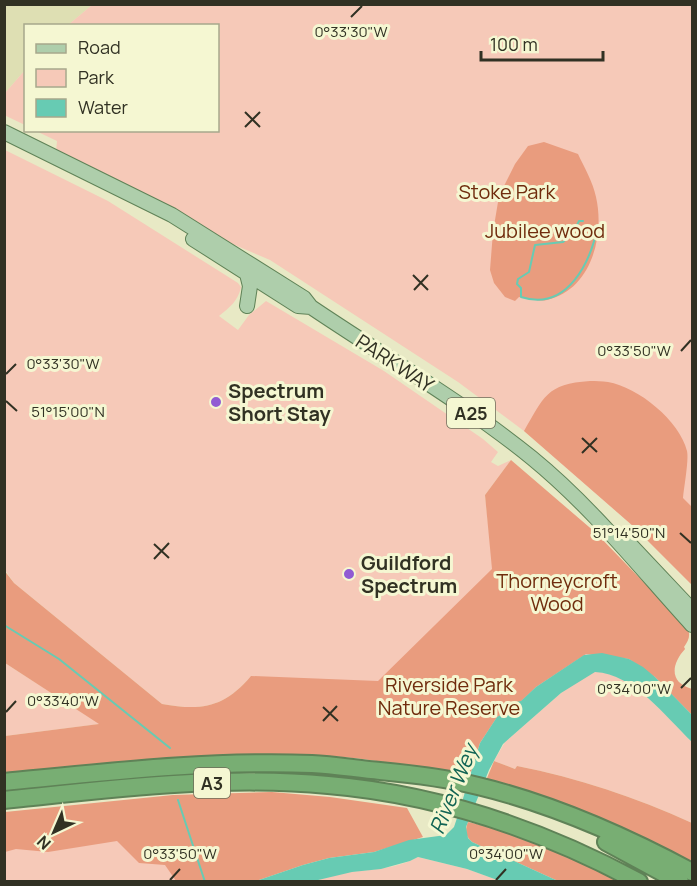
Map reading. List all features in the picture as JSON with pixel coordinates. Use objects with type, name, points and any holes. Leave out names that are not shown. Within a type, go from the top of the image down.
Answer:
[{"type":"highway","name":"A3","points":[[4,782],[160,767],[314,764],[427,775],[498,795]]},
{"type":"highway","name":"A3","points":[[4,800],[128,788],[243,782],[328,785],[373,790],[492,818],[570,847],[639,882]]},
{"type":"highway","points":[[498,795],[539,804],[601,828],[693,872]]},
{"type":"highway","points":[[498,795],[597,837],[680,882]]},
{"type":"main road","name":"PARKWAY","points":[[4,132],[172,215],[304,298],[311,307],[501,434],[533,459],[590,511],[693,625]]},
{"type":"main road","name":"PARKWAY","points":[[84,171],[298,306],[311,307]]},
{"type":"main road","points":[[247,274],[250,291],[247,306]]},
{"type":"main road","name":"PARKWAY","points":[[590,511],[610,523],[693,610]]},
{"type":"shaded area","points":[[5,5],[92,5],[69,24],[24,24],[24,71],[5,93]]},
{"type":"green space","name":"Stoke Park","points":[[92,5],[692,5],[692,585],[633,526],[524,431],[458,382],[270,260],[202,231],[56,152],[57,141],[38,132],[219,132],[219,24],[69,24]]},
{"type":"green space","points":[[24,71],[24,125],[4,115],[5,93]]},
{"type":"green space","name":"Jubilee wood","points":[[544,142],[578,154],[591,180],[596,197],[598,228],[596,244],[584,273],[562,294],[547,300],[519,297],[515,301],[505,297],[494,283],[490,270],[499,196],[515,164],[528,146]]},
{"type":"green space","points":[[5,150],[108,201],[238,283],[241,287],[236,300],[219,316],[238,330],[249,315],[266,301],[384,371],[483,439],[498,452],[491,462],[498,466],[511,460],[485,495],[493,569],[399,661],[435,645],[559,502],[596,533],[689,634],[685,649],[677,661],[675,672],[679,682],[692,689],[692,715],[655,679],[629,659],[603,653],[466,750],[168,743],[87,660],[207,736],[251,676],[231,695],[211,705],[189,707],[162,704],[14,583],[5,570]]},
{"type":"green space","points":[[590,381],[620,385],[644,398],[667,417],[683,440],[687,451],[687,467],[683,498],[692,507],[692,585],[633,526],[524,431],[548,394],[564,385]]},
{"type":"green space","name":"Thorneycroft Wood","points":[[511,460],[596,533],[687,627],[689,637],[677,661],[675,672],[679,682],[692,689],[692,715],[655,677],[629,659],[586,654],[536,687],[516,706],[497,717],[480,743],[469,779],[379,761],[284,755],[164,759],[5,773],[5,736],[99,724],[5,663],[4,570],[14,583],[162,704],[189,707],[211,705],[231,695],[251,676],[378,681],[492,569],[485,495]]},
{"type":"green space","points":[[5,663],[100,724],[5,736]]},
{"type":"green space","name":"Riverside Park Nature Reserve","points":[[592,672],[605,673],[633,686],[692,742],[692,823],[606,789],[540,771],[517,766],[515,769],[494,761],[505,742],[561,693]]},
{"type":"green space","points":[[494,761],[515,769],[517,766],[540,771],[606,789],[692,823],[692,865],[485,783]]},
{"type":"green space","points":[[272,792],[330,797],[407,808],[423,837],[374,852],[329,858],[259,880],[176,881],[165,865],[139,863],[117,841],[48,852],[16,849],[5,852],[5,812],[173,795]]},
{"type":"green space","points":[[56,819],[249,880],[5,882],[4,826]]},
{"type":"green space","points":[[468,822],[526,839],[619,881],[558,881],[472,842],[466,833]]},
{"type":"green space","points":[[418,857],[467,869],[500,881],[314,882],[339,874],[406,863]]},
{"type":"water","points":[[602,653],[629,659],[655,677],[692,715],[692,742],[636,688],[623,680],[595,672],[561,693],[503,744],[489,770],[466,827],[468,838],[472,842],[558,881],[500,881],[467,869],[418,857],[381,869],[352,872],[314,881],[241,882],[259,880],[329,858],[374,852],[409,840],[446,835],[454,827],[480,743],[497,717],[516,706],[518,704],[516,702],[521,701],[536,687],[584,655]]},
{"type":"waterway","points":[[583,221],[579,221],[573,233],[563,242],[535,245],[529,272],[518,279],[517,284],[521,288],[521,297],[538,300],[552,297],[564,290],[583,268],[590,254],[598,225]]},
{"type":"waterway","points":[[4,625],[59,659],[170,748]]},
{"type":"waterway","points":[[178,800],[205,882]]},
{"type":"place","name":"Spectrum Short Stay","points":[[216,402]]},
{"type":"place","name":"Guildford Spectrum","points":[[349,574]]},
{"type":"water label","name":"River Wey","points":[[453,789]]}]
